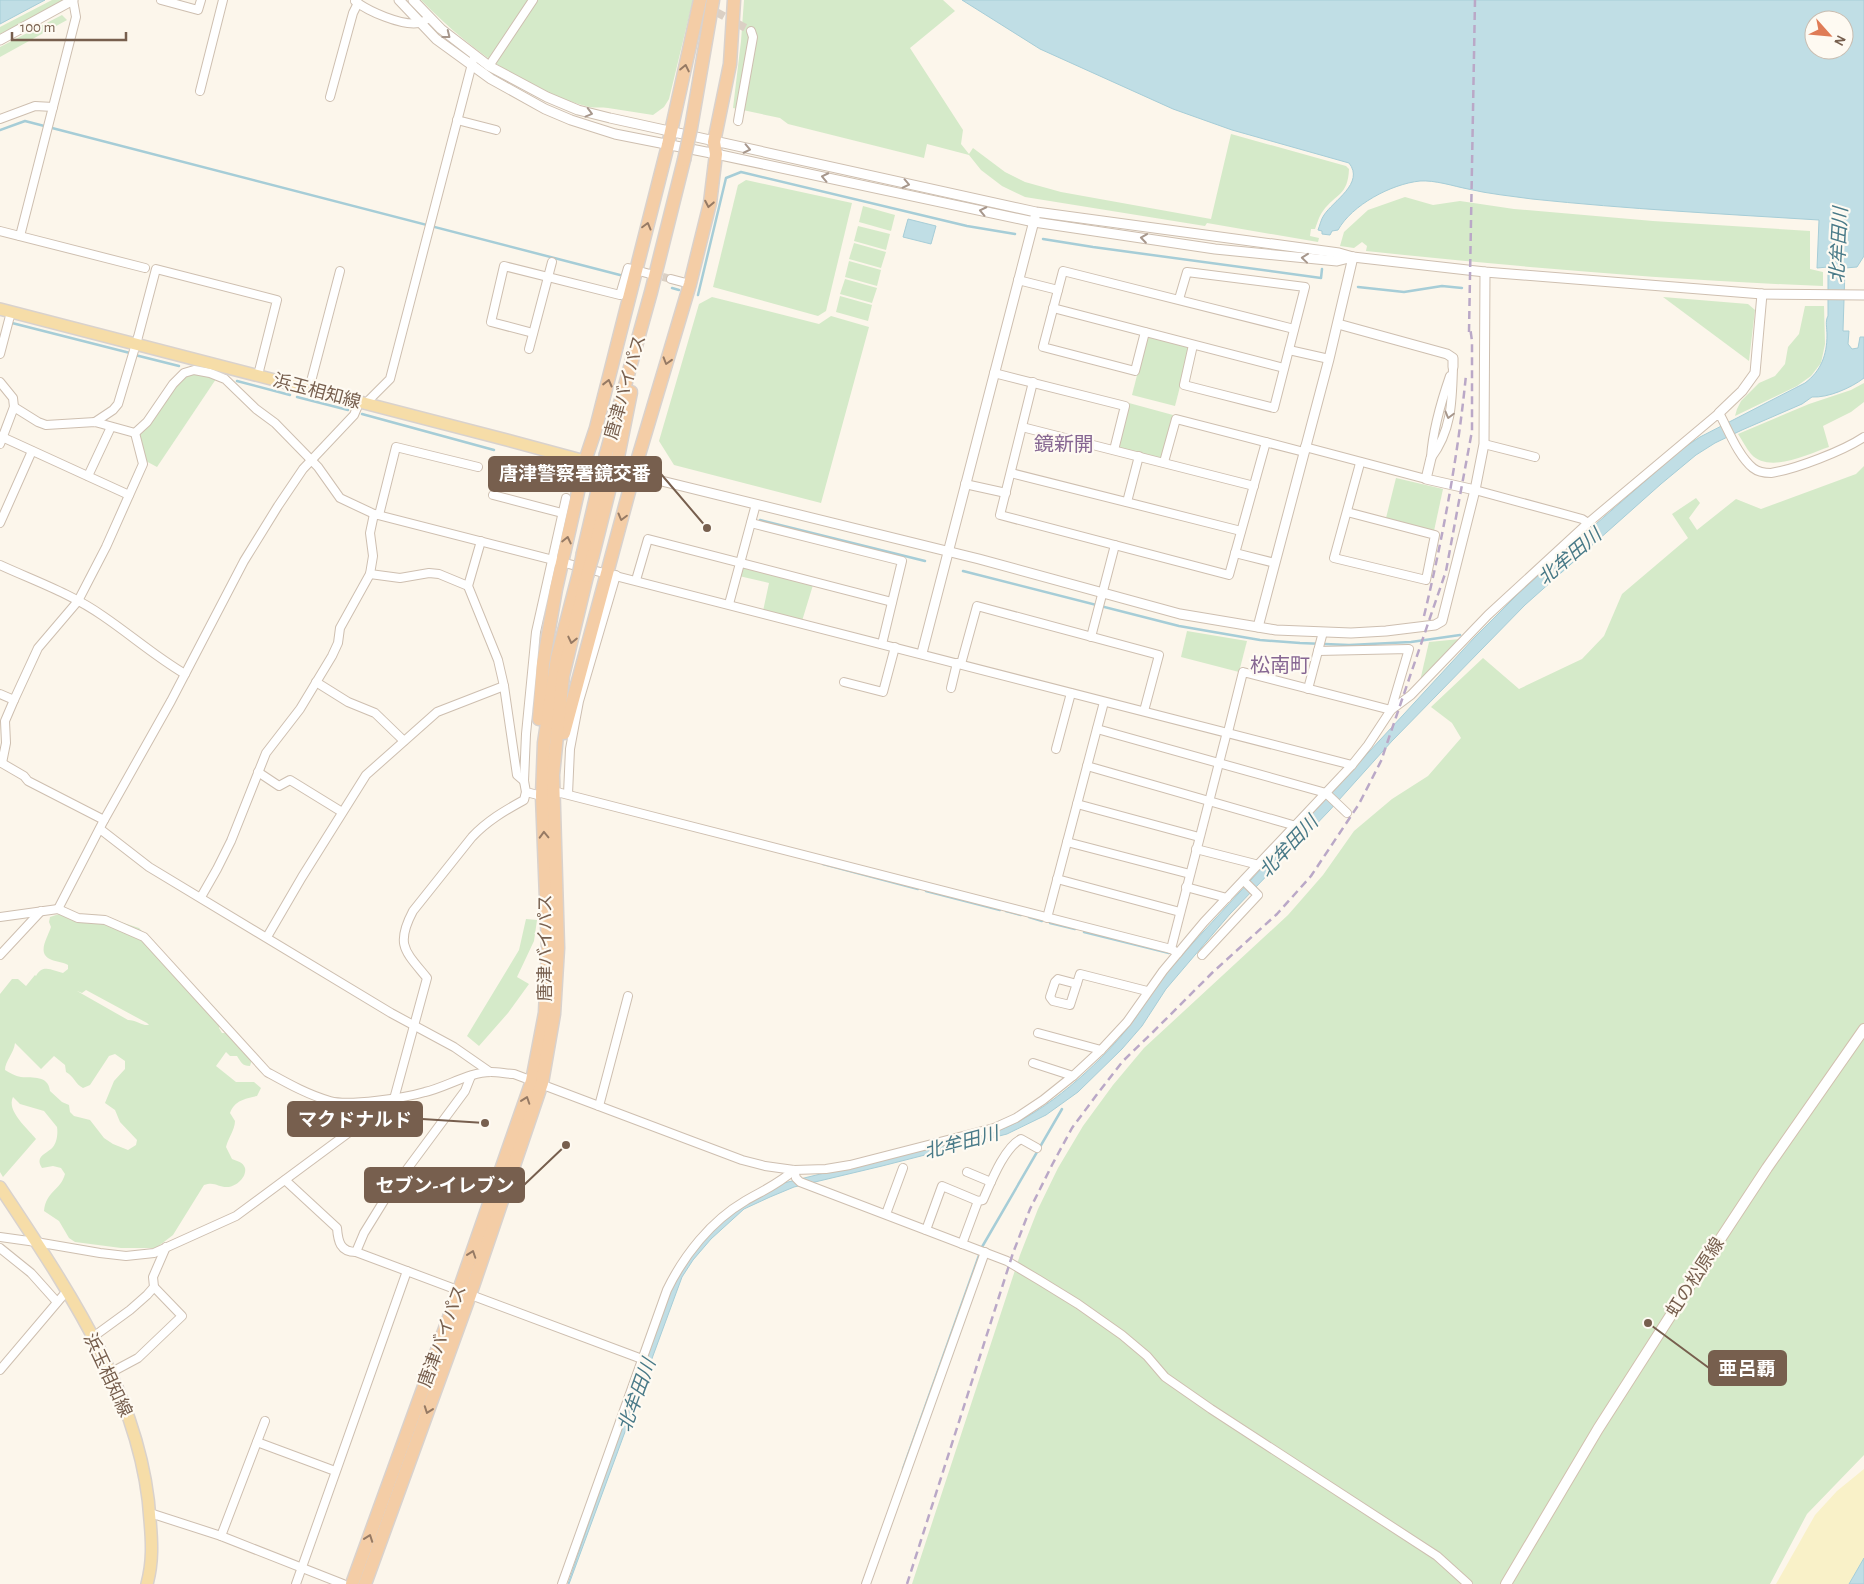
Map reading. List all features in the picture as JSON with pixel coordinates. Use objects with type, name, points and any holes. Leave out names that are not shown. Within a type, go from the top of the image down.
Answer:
[{"type":"highway","points":[[548,777],[538,748],[543,664],[557,560],[596,428],[670,139],[700,0]]},
{"type":"highway","name":"唐津バイパス","points":[[365,1584],[537,1082],[554,1014],[558,948],[548,777],[544,742],[551,688],[557,658],[583,574],[684,160],[714,0]]},
{"type":"highway","points":[[548,777],[611,574],[633,474],[690,284],[710,203],[715,148],[730,64],[734,0]]},
{"type":"highway","name":"唐津バイパス","points":[[352,1584],[464,1293]]},
{"type":"main road","name":"浜玉相知線","points":[[6,311],[633,474]]},
{"type":"main road","name":"虹の松原線","points":[[1506,1584],[1598,1429],[1694,1279],[1767,1168],[1864,1029]]},
{"type":"main road","name":"浜玉相知線","points":[[0,1187],[36,1242],[93,1337],[110,1373],[136,1440],[146,1480],[150,1513],[152,1556],[147,1584]]},
{"type":"street","points":[[0,40],[73,0],[76,17],[20,236]]},
{"type":"street","points":[[161,0],[198,10],[201,0]]},
{"type":"street","points":[[200,91],[223,0]]},
{"type":"street","points":[[399,0],[436,39],[471,66],[525,99],[571,120],[615,134],[670,139],[1036,212],[1353,257],[1485,272],[1762,294],[1864,295]]},
{"type":"street","points":[[413,0],[441,29],[475,56],[522,85],[568,106],[610,118],[670,139]]},
{"type":"street","points":[[489,66],[532,0]]},
{"type":"street","points":[[330,97],[356,2],[373,12],[392,19],[419,23],[430,18]]},
{"type":"street","points":[[738,120],[754,37],[751,32]]},
{"type":"street","points":[[58,909],[104,820],[171,701],[244,561],[278,506],[310,460],[362,404],[390,378],[475,56]]},
{"type":"street","points":[[0,119],[35,106],[53,108]]},
{"type":"street","points":[[457,120],[496,130]]},
{"type":"street","points":[[715,148],[1034,222],[1215,249],[1337,262],[1353,257]]},
{"type":"street","points":[[922,653],[1036,212]]},
{"type":"street","points":[[0,231],[145,268]]},
{"type":"street","points":[[1258,627],[1338,324],[1353,257]]},
{"type":"street","points":[[529,349],[552,262]]},
{"type":"street","points":[[534,333],[491,322],[504,266],[620,295],[628,268],[650,274]]},
{"type":"street","points":[[95,422],[113,410],[118,404],[156,269],[277,300],[258,375]]},
{"type":"street","points":[[309,389],[340,271]]},
{"type":"street","points":[[1144,332],[1135,371],[1043,347],[1063,271],[1294,329]]},
{"type":"street","points":[[1179,299],[1187,272],[1305,286],[1274,408],[1184,385],[1193,345]]},
{"type":"street","points":[[1320,643],[1351,633],[1435,625],[1442,621],[1475,490],[1484,444],[1485,272]]},
{"type":"street","points":[[671,279],[690,284]]},
{"type":"street","points":[[1018,280],[1058,290]]},
{"type":"street","points":[[1391,710],[1411,695],[1488,615],[1588,523],[1721,416],[1755,373],[1762,294]]},
{"type":"street","points":[[1053,308],[1284,368]]},
{"type":"street","points":[[0,354],[6,311]]},
{"type":"street","points":[[1338,324],[1447,354],[1453,358],[1452,405],[1442,444],[1431,458],[1426,479]]},
{"type":"street","points":[[1289,350],[1329,359]]},
{"type":"street","points":[[135,434],[148,422],[173,384],[184,373],[194,370],[210,374],[225,379],[256,409],[274,423],[310,460],[340,498],[377,514],[1352,765]]},
{"type":"street","points":[[994,373],[1125,406],[1114,450]]},
{"type":"street","points":[[0,382],[13,398],[14,407],[1,439],[129,495]]},
{"type":"street","points":[[1033,382],[1000,515],[1229,575],[1266,442]]},
{"type":"street","points":[[14,407],[46,425],[95,422],[135,434]]},
{"type":"street","points":[[1721,416],[1732,438],[1752,467],[1765,473],[1804,464],[1850,446],[1864,437]]},
{"type":"street","points":[[1164,462],[1176,419],[1266,442],[1360,462],[1475,490],[1582,519],[1588,523]]},
{"type":"street","points":[[88,476],[111,427]]},
{"type":"street","points":[[1022,427],[1254,486]]},
{"type":"street","points":[[104,820],[28,781],[24,776],[1,762],[6,744],[5,721],[38,648],[78,601],[106,547],[143,464],[135,434]]},
{"type":"street","points":[[1484,444],[1535,457]]},
{"type":"street","points":[[201,897],[231,840],[266,752],[300,709],[332,656],[338,643],[340,628],[370,574],[373,556],[370,533],[396,447],[478,467]]},
{"type":"street","points":[[0,523],[4,505],[32,451]]},
{"type":"street","points":[[1128,502],[1139,456]]},
{"type":"street","points":[[1347,512],[1436,535],[1426,580],[1334,558],[1360,462]]},
{"type":"street","points":[[1011,473],[1241,530]]},
{"type":"street","points":[[562,1584],[667,1290],[677,1269],[693,1248],[725,1215],[744,1201],[795,1174],[850,1165],[994,1128],[1016,1118],[1043,1100],[1073,1076],[1127,1022],[1174,951],[1244,882],[1327,794],[1368,745],[1391,710],[1409,649],[1320,643],[1276,630],[1100,601],[948,551],[633,474]]},
{"type":"street","points":[[965,484],[1006,494]]},
{"type":"street","points":[[493,495],[562,513]]},
{"type":"street","points":[[0,1237],[126,1256],[154,1253],[236,1216],[394,1099],[427,978],[408,954],[403,942],[404,931],[413,911],[482,826],[524,800],[526,792],[524,781],[526,734],[536,632],[557,560],[562,513],[566,498]]},
{"type":"street","points":[[729,604],[756,504]]},
{"type":"street","points":[[751,523],[902,560],[882,644]]},
{"type":"street","points":[[636,580],[648,539],[892,602]]},
{"type":"street","points":[[481,541],[468,586],[498,660],[504,686],[516,775],[524,781]]},
{"type":"street","points":[[1091,637],[1115,545]]},
{"type":"street","points":[[1235,553],[1275,564]]},
{"type":"street","points":[[0,565],[78,601],[103,616],[162,660],[185,674]]},
{"type":"street","points":[[370,574],[400,578],[430,573],[439,574],[468,586]]},
{"type":"street","points":[[568,794],[570,748],[579,701],[611,574]]},
{"type":"street","points":[[951,688],[977,606],[1160,655],[1144,711]]},
{"type":"street","points":[[1308,689],[1320,643]]},
{"type":"street","points":[[844,682],[884,692],[895,647]]},
{"type":"street","points":[[1174,951],[1186,887],[1244,672],[1391,710]]},
{"type":"street","points":[[316,682],[348,702],[375,713],[404,741]]},
{"type":"street","points":[[267,938],[366,774],[437,712],[504,686]]},
{"type":"street","points":[[1056,749],[1070,692]]},
{"type":"street","points":[[0,694],[14,700]]},
{"type":"street","points":[[1047,918],[1104,702]]},
{"type":"street","points":[[1097,729],[1327,794],[1347,814]]},
{"type":"street","points":[[1087,766],[1296,826]]},
{"type":"street","points":[[258,772],[278,786],[290,780],[342,812]]},
{"type":"street","points":[[526,792],[568,794],[1174,951]]},
{"type":"street","points":[[1077,804],[1199,837]]},
{"type":"street","points":[[100,829],[148,867],[201,897],[391,1013],[454,1047],[490,1072]]},
{"type":"street","points":[[1067,842],[1190,874]]},
{"type":"street","points":[[1196,849],[1259,865]]},
{"type":"street","points":[[1058,879],[1180,912]]},
{"type":"street","points":[[1202,955],[1258,895],[1244,882]]},
{"type":"street","points":[[1186,887],[1227,898]]},
{"type":"street","points":[[0,917],[58,909],[78,918],[105,920],[144,937],[267,1072],[291,1085],[329,1101],[340,1103],[394,1099],[425,1092],[471,1076],[490,1072],[514,1074],[742,1160],[795,1174],[800,1182],[1007,1261],[1078,1304],[1147,1356],[1165,1377],[1295,1465],[1437,1556],[1468,1584]]},
{"type":"street","points":[[0,955],[41,911]]},
{"type":"street","points":[[1077,984],[1080,974],[1147,991]]},
{"type":"street","points":[[599,1106],[628,996]]},
{"type":"street","points":[[1038,1033],[1100,1050]]},
{"type":"street","points":[[1033,1063],[1073,1076]]},
{"type":"street","points":[[356,1252],[364,1233],[385,1199],[464,1091],[471,1076]]},
{"type":"street","points":[[926,1230],[942,1186],[978,1201],[983,1200],[1012,1144],[1021,1139],[1038,1148]]},
{"type":"street","points":[[886,1214],[903,1168]]},
{"type":"street","points":[[967,1172],[991,1182]]},
{"type":"street","points":[[285,1180],[337,1228],[338,1244],[350,1252],[356,1252],[642,1359]]},
{"type":"street","points":[[962,1244],[978,1201]]},
{"type":"street","points":[[110,1373],[138,1358],[182,1316],[154,1287],[153,1277],[166,1247]]},
{"type":"street","points":[[0,1248],[30,1273],[57,1302]]},
{"type":"street","points":[[866,1584],[981,1251]]},
{"type":"street","points":[[296,1584],[407,1271]]},
{"type":"street","points":[[93,1337],[130,1310],[154,1287]]},
{"type":"street","points":[[0,1370],[66,1292]]},
{"type":"street","points":[[221,1536],[265,1422]]},
{"type":"street","points":[[257,1442],[335,1471]]},
{"type":"street","points":[[150,1513],[221,1536],[344,1584]]},
{"type":"green space","points":[[52,0],[66,0],[0,34],[0,27]]},
{"type":"green space","points":[[421,0],[693,0],[669,99],[664,107],[653,115],[589,107],[542,90],[519,78],[477,50]]},
{"type":"green space","points":[[744,0],[943,0],[955,11],[910,48],[963,130],[961,144],[969,154],[973,148],[1005,172],[1025,182],[1061,192],[1211,219],[1231,134],[1346,166],[1349,169],[1348,178],[1344,189],[1322,213],[1315,229],[1311,229],[1310,236],[1319,238],[1318,242],[1207,223],[1205,226],[1025,197],[1002,186],[981,170],[969,155],[927,144],[924,158],[788,124],[780,118],[733,108]]},
{"type":"green space","points":[[62,15],[67,20],[0,57],[0,47]]},
{"type":"green space","points":[[746,180],[852,203],[826,311],[818,316],[713,287],[738,185]]},
{"type":"green space","points":[[1405,197],[1433,205],[1460,201],[1514,209],[1653,221],[1810,231],[1810,269],[1823,272],[1823,286],[1651,277],[1480,262],[1366,251],[1367,246],[1362,242],[1354,248],[1340,246],[1344,232],[1368,210]]},
{"type":"green space","points":[[863,206],[895,215],[891,231],[859,222]]},
{"type":"green space","points":[[858,226],[890,234],[886,250],[854,241]]},
{"type":"green space","points":[[854,243],[886,252],[881,268],[849,259]]},
{"type":"green space","points":[[849,261],[881,270],[877,286],[845,277]]},
{"type":"green space","points":[[845,279],[877,288],[872,303],[840,294]]},
{"type":"green space","points":[[840,296],[872,305],[868,321],[836,312]]},
{"type":"green space","points":[[712,297],[819,324],[831,316],[869,327],[821,503],[674,465],[659,441],[699,304]]},
{"type":"green space","points":[[1663,297],[1748,304],[1755,310],[1749,361]]},
{"type":"green space","points":[[1805,306],[1824,306],[1825,344],[1821,363],[1811,376],[1797,386],[1735,416],[1741,401],[1759,383],[1775,376],[1785,364],[1788,347],[1799,334]]},
{"type":"green space","points":[[1147,336],[1190,348],[1175,406],[1132,395]]},
{"type":"green space","points":[[190,374],[205,374],[216,379],[157,467],[144,460],[137,434],[181,379]]},
{"type":"green space","points":[[1864,383],[1864,402],[1851,412],[1823,426],[1829,447],[1789,461],[1768,462],[1759,460],[1751,454],[1738,434],[1809,404],[1851,390]]},
{"type":"green space","points":[[1129,403],[1173,415],[1161,459],[1118,448]]},
{"type":"green space","points":[[1864,466],[1864,1455],[1807,1514],[1770,1584],[912,1584],[1020,1255],[1038,1209],[1058,1168],[1083,1126],[1113,1085],[1144,1048],[1288,915],[1323,875],[1354,831],[1392,799],[1428,776],[1461,738],[1452,723],[1431,707],[1483,658],[1519,689],[1582,659],[1604,636],[1622,594],[1688,538],[1672,514],[1696,498],[1700,503],[1689,518],[1697,530],[1736,499],[1761,509],[1856,474]]},
{"type":"green space","points":[[1396,478],[1443,489],[1434,531],[1386,518]]},
{"type":"green space","points":[[743,566],[813,585],[802,621],[763,611],[769,583],[739,576]]},
{"type":"green space","points":[[1187,631],[1247,641],[1239,672],[1181,657]]},
{"type":"green space","points":[[1460,639],[1420,681],[1429,642]]},
{"type":"green space","points":[[62,913],[99,915],[139,928],[210,1003],[221,1020],[219,1028],[222,1033],[233,1033],[253,1056],[250,1066],[247,1066],[237,1056],[230,1056],[226,1052],[216,1066],[236,1082],[254,1082],[261,1088],[257,1096],[238,1103],[230,1113],[235,1124],[226,1147],[232,1159],[243,1164],[245,1168],[244,1175],[240,1181],[230,1187],[213,1184],[204,1185],[173,1235],[156,1248],[121,1248],[75,1242],[69,1238],[59,1221],[44,1211],[45,1204],[50,1195],[60,1184],[65,1174],[61,1168],[53,1166],[42,1168],[40,1164],[40,1158],[55,1143],[57,1127],[44,1111],[20,1104],[13,1097],[12,1102],[15,1114],[36,1139],[3,1177],[0,1172],[0,994],[12,979],[18,979],[26,986],[42,970],[48,969],[63,973],[68,969],[68,965],[52,960],[45,954],[44,946],[51,927],[50,917]],"holes":[[[86,990],[147,1023],[149,1025],[128,1020],[77,991],[82,993]],[[15,1043],[41,1069],[54,1056],[65,1065],[66,1072],[83,1088],[90,1085],[109,1056],[115,1054],[125,1061],[125,1069],[114,1081],[105,1103],[115,1110],[120,1122],[137,1140],[136,1145],[128,1150],[113,1144],[104,1138],[90,1120],[74,1116],[70,1112],[69,1105],[62,1102],[50,1091],[46,1082],[39,1078],[19,1077],[5,1070]]]},
{"type":"green space","points":[[526,919],[537,920],[534,941],[517,977],[529,984],[508,1013],[479,1046],[467,1036],[519,950]]},
{"type":"sand","points":[[1864,1469],[1864,1558],[1849,1584],[1776,1584],[1815,1515],[1837,1491]]},
{"type":"water","points":[[0,0],[45,0],[0,24]]},
{"type":"water","name":"北牟田川","points":[[962,0],[1864,0],[1864,256],[1857,267],[1845,268],[1843,331],[1849,331],[1848,344],[1852,349],[1858,348],[1860,337],[1864,337],[1864,378],[1839,392],[1812,397],[1802,404],[1715,443],[1696,455],[1525,605],[1392,741],[1329,811],[1230,914],[1166,989],[1142,1026],[1122,1049],[1078,1092],[1046,1115],[1007,1134],[794,1187],[744,1209],[711,1239],[693,1260],[682,1277],[568,1584],[634,1390],[675,1279],[684,1263],[714,1228],[739,1207],[784,1183],[1002,1129],[1053,1100],[1086,1072],[1115,1043],[1135,1019],[1157,985],[1192,944],[1474,638],[1518,594],[1682,449],[1700,437],[1805,383],[1811,378],[1822,362],[1827,342],[1828,267],[1817,268],[1819,220],[1568,203],[1500,195],[1438,182],[1420,181],[1397,186],[1373,197],[1353,212],[1338,230],[1332,231],[1330,235],[1322,234],[1322,231],[1318,230],[1323,217],[1346,191],[1353,178],[1353,170],[1349,163],[1232,130],[1173,109],[1040,49]]},
{"type":"water","points":[[908,219],[936,226],[931,244],[903,237]]},
{"type":"water","points":[[1864,1558],[1864,1584],[1849,1584]]},
{"type":"waterway","points":[[0,130],[25,121],[620,275]]},
{"type":"waterway","points":[[698,295],[726,178],[741,172],[967,226],[1015,234]]},
{"type":"waterway","points":[[1043,239],[1321,278],[1322,269]]},
{"type":"waterway","points":[[1358,287],[1404,292],[1442,286],[1462,288]]},
{"type":"waterway","points":[[672,288],[679,290]]},
{"type":"waterway","points":[[12,323],[130,353]]},
{"type":"waterway","points":[[135,355],[179,366]]},
{"type":"waterway","points":[[237,381],[290,395]]},
{"type":"waterway","points":[[297,397],[348,410]]},
{"type":"waterway","points":[[362,414],[494,450]]},
{"type":"waterway","points":[[760,520],[925,561]]},
{"type":"waterway","points":[[963,571],[1179,626],[1260,640],[1349,645],[1411,642],[1460,635]]},
{"type":"waterway","points":[[823,864],[918,889]]},
{"type":"waterway","points":[[926,891],[1000,910]]},
{"type":"waterway","points":[[1006,911],[1021,915]]},
{"type":"waterway","points":[[1029,917],[1042,921]]},
{"type":"waterway","points":[[1050,923],[1075,929]]},
{"type":"waterway","points":[[1084,932],[1169,953]]},
{"type":"waterway","points":[[903,1469],[982,1247],[1062,1109]]},
{"type":"tunnel","points":[[696,1],[751,31]]},
{"type":"tunnel","points":[[651,274],[671,279]]},
{"type":"railway","points":[[1469,332],[1475,0]]},
{"type":"railway","points":[[907,1584],[1013,1253],[1030,1209],[1072,1128],[1123,1061],[1213,972],[1277,914],[1311,876],[1359,804],[1381,761],[1446,571],[1472,431],[1472,341],[1470,327]]},
{"type":"railway","points":[[1424,616],[1449,496],[1459,436],[1466,375]]},
{"type":"place","name":"唐津警察署鏡交番","points":[[707,528]]},
{"type":"place","name":"マクドナルド","points":[[485,1123]]},
{"type":"place","name":"セブン-イレブン","points":[[566,1145]]},
{"type":"place","name":"亜呂覇","points":[[1648,1323]]},
{"type":"district","name":"鏡新開","points":[[1064,444]]},
{"type":"district","name":"松南町","points":[[1280,665]]}]
